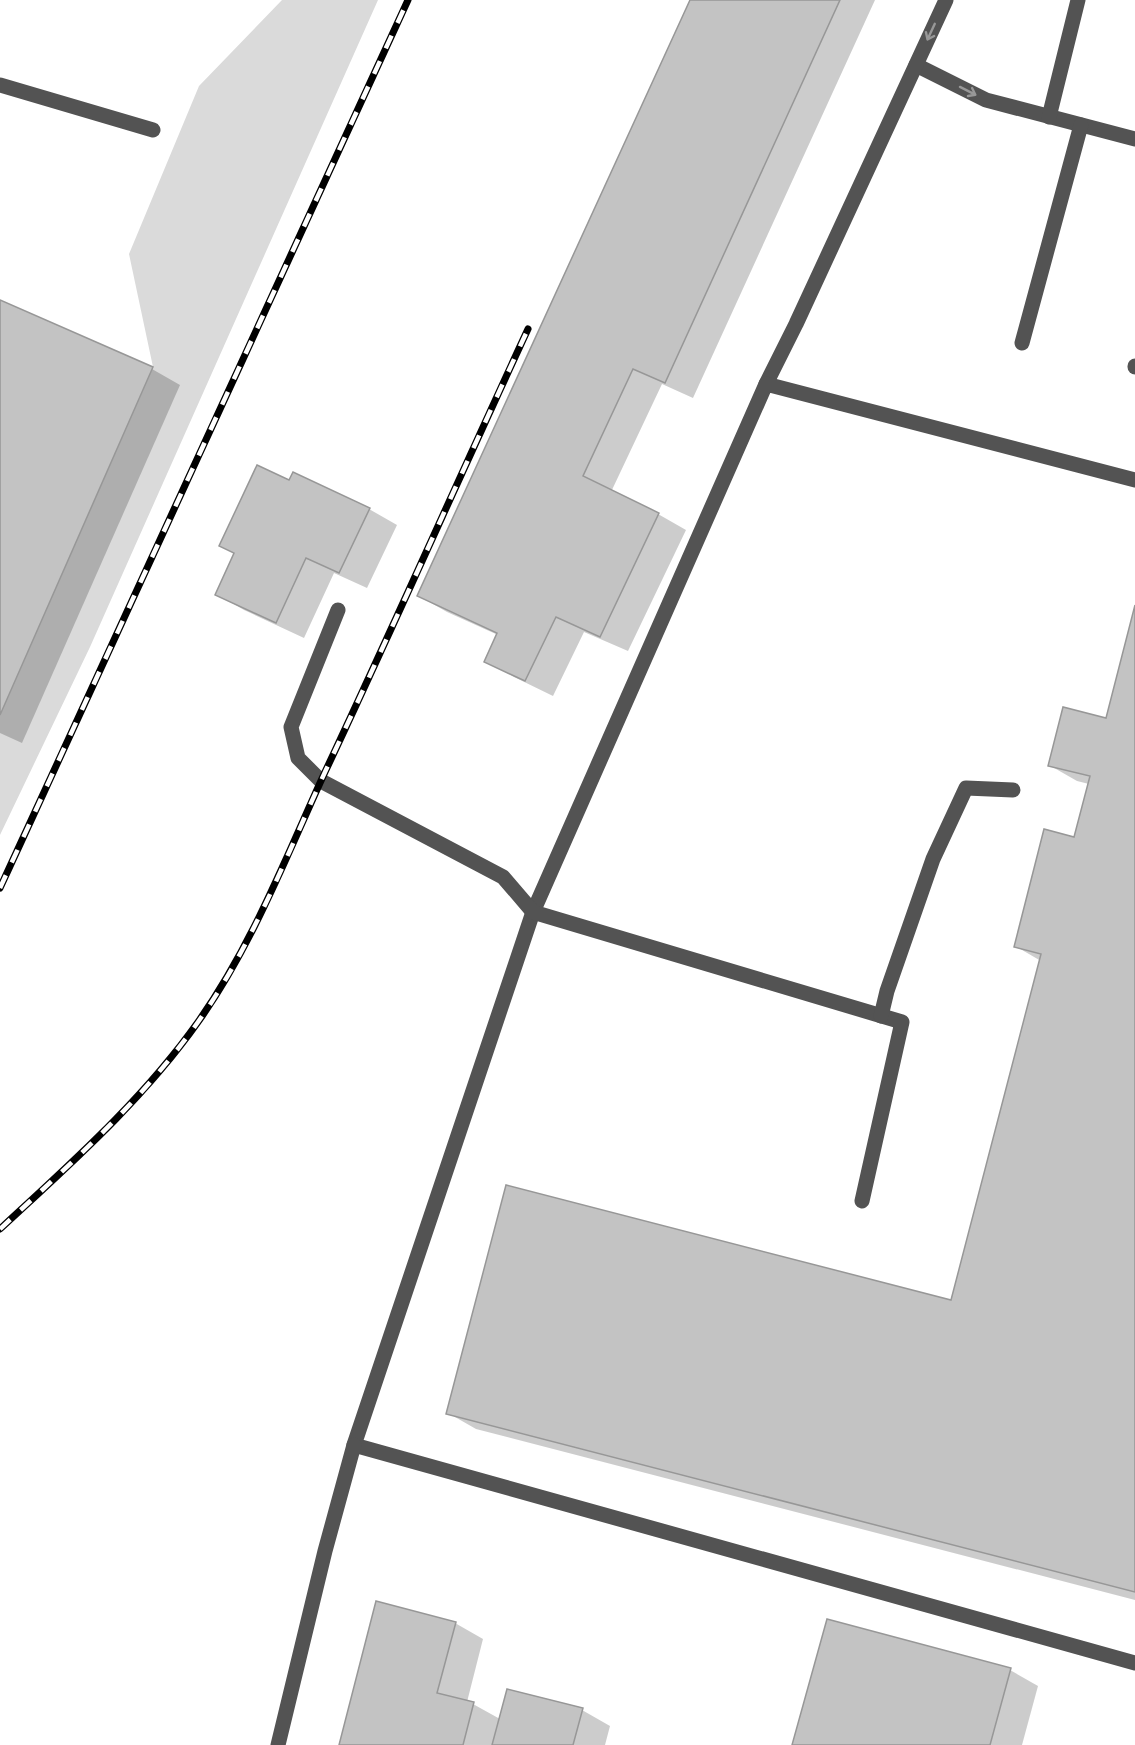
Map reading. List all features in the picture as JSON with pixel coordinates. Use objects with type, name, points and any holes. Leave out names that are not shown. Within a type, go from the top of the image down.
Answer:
[{"type":"lane","points":[[278,1745],[354,1445],[533,912],[766,384],[946,0]]},
{"type":"lane","points":[[1049,117],[1078,0]]},
{"type":"lane","points":[[916,65],[986,100],[1135,139]]},
{"type":"lane","points":[[0,85],[153,130]]},
{"type":"lane","points":[[1022,343],[1081,125]]},
{"type":"lane","points":[[766,384],[1135,480]]},
{"type":"lane","points":[[338,610],[291,727],[298,758],[321,781],[503,877],[533,912],[902,1022],[862,1201]]},
{"type":"lane","points":[[881,1016],[887,992],[933,859],[966,788],[1013,790]]},
{"type":"lane","points":[[354,1445],[1135,1663]]},
{"type":"shaded area","points":[[282,0],[378,0],[90,647],[0,835],[0,715],[153,367],[129,254],[199,86]]},
{"type":"building","points":[[690,0],[840,0],[665,383],[633,369],[583,476],[659,513],[600,637],[556,617],[525,681],[484,662],[497,633],[417,596]]},
{"type":"building","points":[[0,300],[153,367],[0,715]]},
{"type":"building","points":[[257,465],[289,480],[293,472],[370,508],[339,573],[306,558],[276,623],[215,595],[234,553],[219,546]]},
{"type":"building","points":[[1135,605],[1135,1592],[446,1414],[506,1185],[951,1300],[1041,954],[1014,947],[1044,829],[1074,837],[1090,776],[1048,766],[1063,707],[1106,718]]},
{"type":"building","points":[[376,1601],[456,1622],[437,1693],[474,1702],[463,1745],[339,1745]]},
{"type":"building","points":[[827,1619],[1011,1668],[990,1745],[792,1745]]},
{"type":"building","points":[[507,1689],[583,1708],[573,1745],[492,1745]]},
{"type":"railway","points":[[0,888],[408,0]]},
{"type":"railway","points":[[0,1229],[104,1131],[153,1079],[198,1022],[235,963],[282,868],[528,329]]}]
